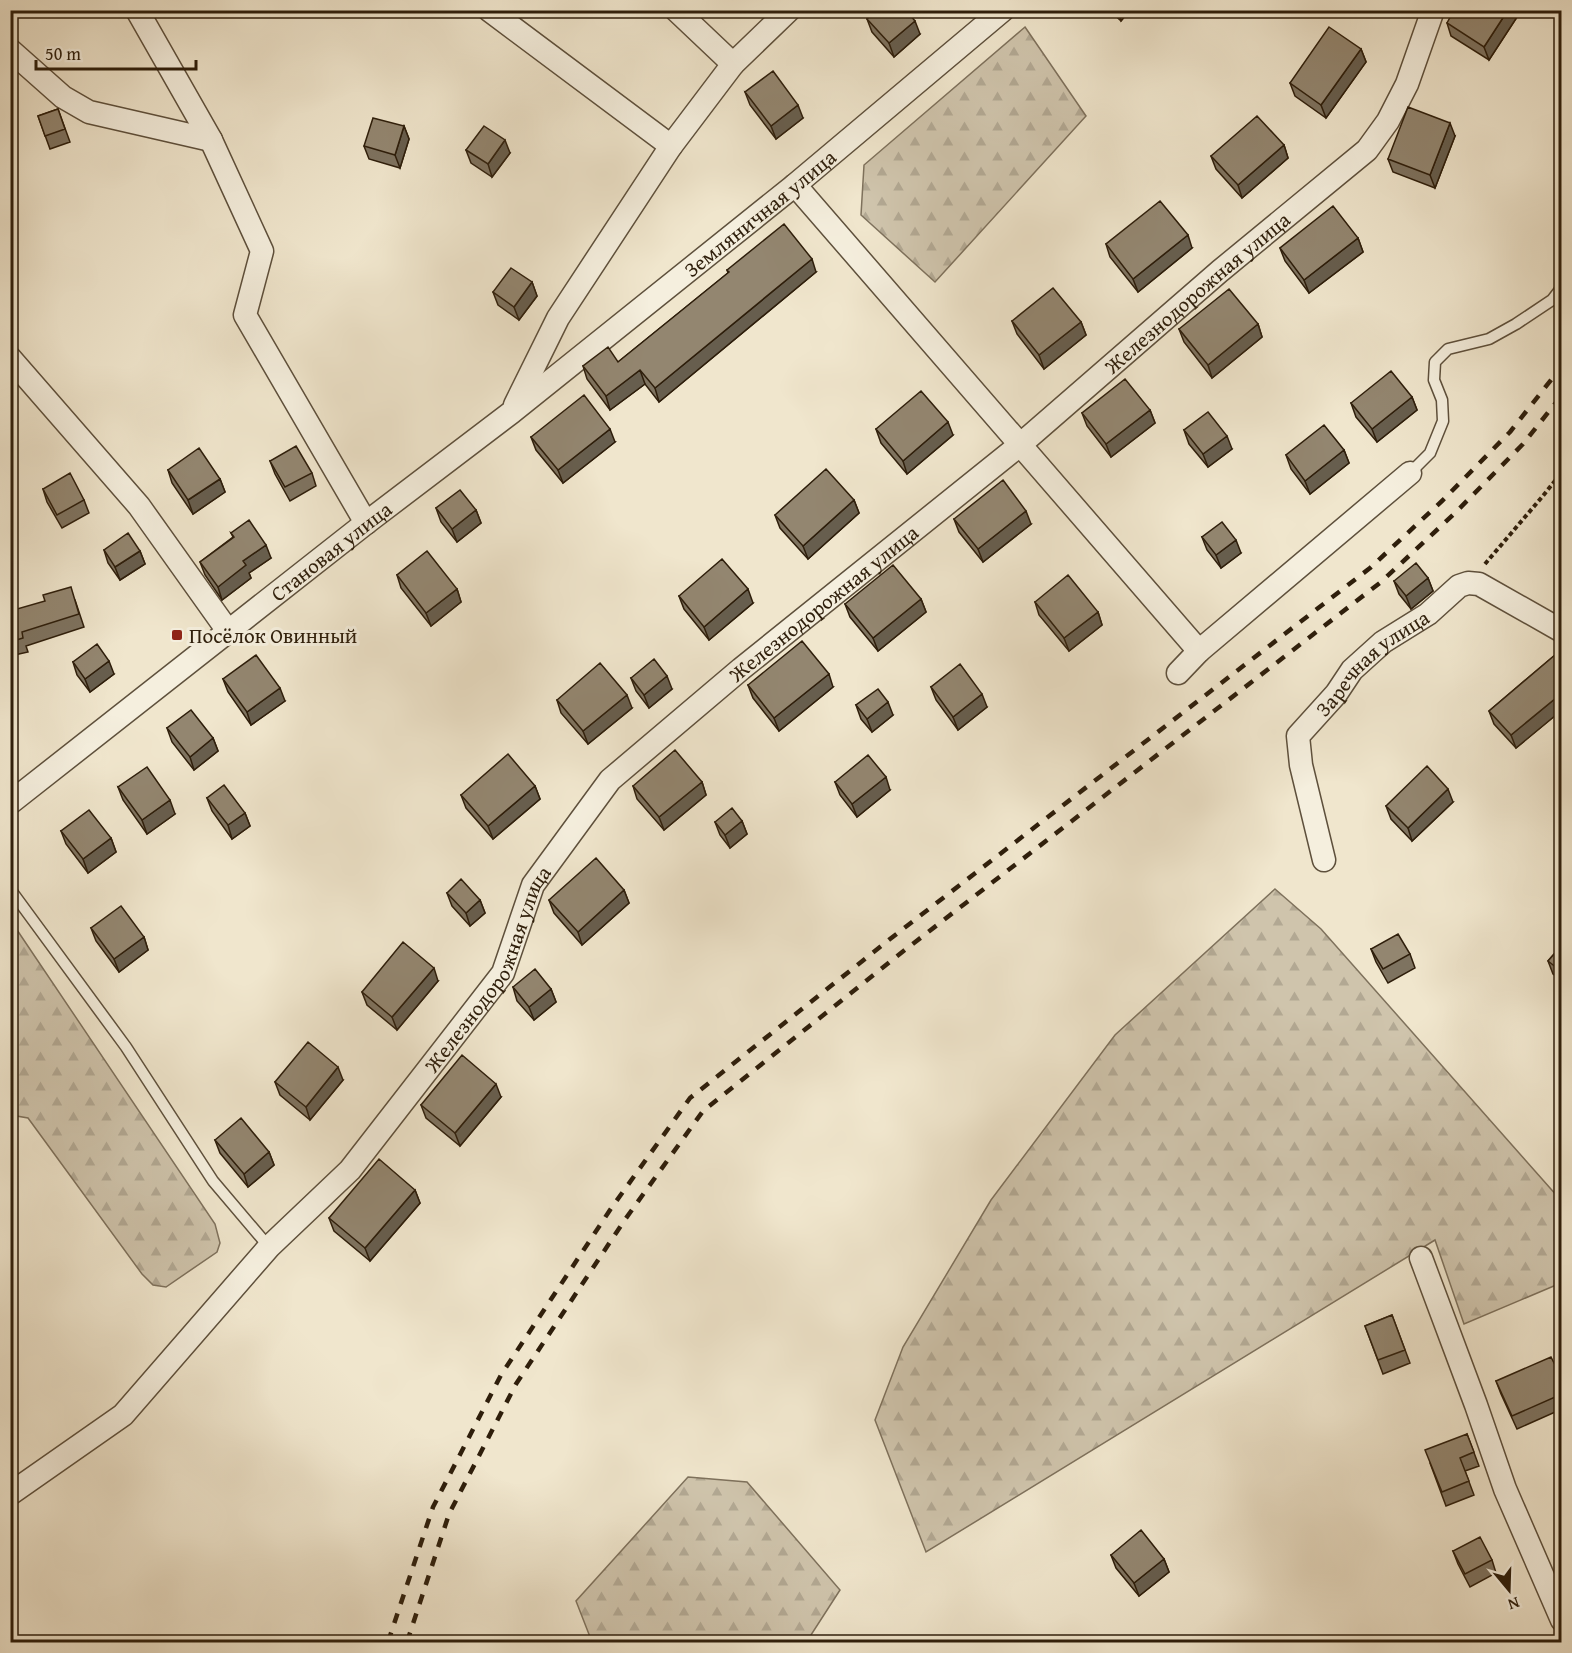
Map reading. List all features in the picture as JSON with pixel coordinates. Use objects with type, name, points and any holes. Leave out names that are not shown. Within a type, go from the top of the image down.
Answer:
[{"type":"street","points":[[137,10],[211,140],[262,250],[245,315],[366,523]]},
{"type":"street","points":[[489,10],[671,146]]},
{"type":"street","points":[[676,10],[733,64]]},
{"type":"street","points":[[512,412],[558,318],[671,146],[733,64],[789,10]]},
{"type":"street","name":"Земляничная улица","points":[[512,412],[795,185],[1004,10]]},
{"type":"street","name":"Железнодорожная улица","points":[[10,1494],[123,1416],[268,1246],[350,1170],[502,974],[533,885],[610,780],[741,669],[1021,444],[1220,271],[1367,150],[1388,121],[1407,84],[1433,10]]},
{"type":"street","points":[[10,50],[63,97],[89,112],[211,140]]},
{"type":"street","points":[[795,185],[1199,651]]},
{"type":"street","points":[[10,358],[139,506],[228,631]]},
{"type":"street","name":"Становая улица","points":[[10,803],[366,523],[512,412]]},
{"type":"street","points":[[1178,673],[1199,651],[1410,473]]},
{"type":"street","points":[[1468,583],[1479,584],[1562,631]]},
{"type":"street","name":"Заречная улица","points":[[1324,860],[1301,765],[1298,736],[1336,694],[1352,670],[1383,642],[1428,614],[1459,586],[1468,583]]},
{"type":"street","points":[[1421,1258],[1505,1489],[1562,1620]]},
{"type":"lane","points":[[1410,473],[1430,453],[1443,421],[1442,400],[1434,380],[1435,362],[1448,349],[1489,339],[1516,324],[1552,300],[1562,287]]},
{"type":"lane","points":[[10,889],[126,1047],[213,1181],[268,1246]]},
{"type":"path","points":[[1468,583],[1562,472]]},
{"type":"green space","points":[[1025,27],[1086,116],[935,282],[861,215],[864,165]]},
{"type":"green space","points":[[1275,889],[1321,929],[1558,1197],[1561,1195],[1561,1283],[1464,1324],[1435,1240],[926,1552],[875,1420],[903,1347],[991,1200],[1115,1035]]},
{"type":"green space","points":[[11,921],[215,1224],[220,1243],[217,1252],[166,1287],[153,1285],[142,1274],[28,1118],[11,1115]]},
{"type":"green space","points":[[688,1477],[747,1482],[840,1590],[809,1638],[812,1642],[592,1642],[576,1601]]},
{"type":"building","points":[[877,10],[906,10],[915,21],[889,43],[867,19]]},
{"type":"building","points":[[1454,10],[1508,10],[1484,47],[1447,23]]},
{"type":"building","points":[[1329,27],[1361,49],[1321,105],[1290,83]]},
{"type":"building","points":[[773,71],[798,105],[771,126],[745,92]]},
{"type":"building","points":[[1408,107],[1450,123],[1430,175],[1388,159]]},
{"type":"building","points":[[58,109],[65,129],[45,136],[38,116]]},
{"type":"building","points":[[1257,116],[1284,145],[1238,185],[1211,156]]},
{"type":"building","points":[[373,118],[404,126],[395,155],[364,146]]},
{"type":"building","points":[[484,126],[505,140],[488,164],[466,150]]},
{"type":"building","points":[[1160,201],[1188,235],[1133,279],[1106,244]]},
{"type":"building","points":[[1333,206],[1358,238],[1304,280],[1280,248]]},
{"type":"building","points":[[784,224],[812,259],[655,388],[640,370],[606,396],[583,366],[608,347],[618,362]]},
{"type":"building","points":[[511,268],[532,282],[514,307],[493,292]]},
{"type":"building","points":[[1053,288],[1081,322],[1039,355],[1012,321]]},
{"type":"building","points":[[1229,289],[1258,324],[1208,365],[1179,329]]},
{"type":"building","points":[[1391,371],[1412,397],[1372,429],[1351,403]]},
{"type":"building","points":[[1125,379],[1150,410],[1106,444],[1082,413]]},
{"type":"building","points":[[921,391],[948,422],[903,461],[876,429]]},
{"type":"building","points":[[584,395],[610,429],[558,470],[531,437]]},
{"type":"building","points":[[1208,412],[1227,436],[1203,454],[1184,430]]},
{"type":"building","points":[[1324,425],[1344,450],[1305,481],[1286,455]]},
{"type":"building","points":[[296,446],[312,473],[285,487],[270,461]]},
{"type":"building","points":[[199,448],[220,479],[188,500],[168,470]]},
{"type":"building","points":[[826,469],[854,500],[803,546],[775,515]]},
{"type":"building","points":[[70,473],[84,500],[57,515],[43,489]]},
{"type":"building","points":[[1003,480],[1026,511],[978,549],[954,519]]},
{"type":"building","points":[[460,490],[476,510],[452,529],[436,508]]},
{"type":"building","points":[[249,520],[266,545],[243,561],[246,565],[218,587],[200,562],[234,537],[231,533]]},
{"type":"building","points":[[1222,522],[1236,540],[1216,555],[1202,537]]},
{"type":"building","points":[[128,533],[140,551],[115,567],[104,550]]},
{"type":"building","points":[[427,551],[457,589],[426,613],[397,575]]},
{"type":"building","points":[[722,559],[748,589],[704,627],[679,596]]},
{"type":"building","points":[[1416,563],[1428,578],[1406,596],[1394,581]]},
{"type":"building","points":[[893,565],[921,599],[873,638],[845,604]]},
{"type":"building","points":[[1068,575],[1098,612],[1064,638],[1035,602]]},
{"type":"building","points":[[71,587],[79,614],[22,632],[23,638],[10,642],[10,611],[45,601],[43,595]]},
{"type":"building","points":[[802,641],[829,674],[774,718],[748,685]]},
{"type":"building","points":[[97,644],[109,661],[85,679],[73,662]]},
{"type":"building","points":[[1562,649],[1562,693],[1511,735],[1489,711]]},
{"type":"building","points":[[256,655],[280,688],[247,712],[223,679]]},
{"type":"building","points":[[654,659],[667,676],[644,695],[631,678]]},
{"type":"building","points":[[600,663],[627,695],[583,731],[557,700]]},
{"type":"building","points":[[960,664],[982,694],[953,717],[931,687]]},
{"type":"building","points":[[878,689],[888,702],[867,719],[856,705]]},
{"type":"building","points":[[191,710],[213,738],[190,757],[167,728]]},
{"type":"building","points":[[675,750],[702,782],[659,817],[633,786]]},
{"type":"building","points":[[508,754],[535,786],[488,826],[461,795]]},
{"type":"building","points":[[868,755],[886,777],[852,804],[835,782]]},
{"type":"building","points":[[1427,766],[1448,789],[1408,828],[1386,806]]},
{"type":"building","points":[[147,767],[170,800],[142,820],[118,787]]},
{"type":"building","points":[[224,785],[245,813],[228,825],[207,798]]},
{"type":"building","points":[[732,808],[742,821],[725,835],[715,822]]},
{"type":"building","points":[[89,810],[111,838],[83,859],[61,831]]},
{"type":"building","points":[[596,858],[624,890],[578,932],[549,900]]},
{"type":"building","points":[[461,879],[480,900],[466,913],[447,893]]},
{"type":"building","points":[[121,906],[144,937],[114,959],[91,928]]},
{"type":"building","points":[[1398,934],[1410,954],[1383,969],[1371,949]]},
{"type":"building","points":[[403,942],[434,968],[392,1017],[362,992]]},
{"type":"building","points":[[1562,945],[1562,972],[1548,961]]},
{"type":"building","points":[[535,969],[551,989],[529,1007],[513,987]]},
{"type":"building","points":[[308,1042],[338,1067],[306,1107],[275,1082]]},
{"type":"building","points":[[462,1055],[496,1084],[455,1133],[421,1105]]},
{"type":"building","points":[[241,1118],[269,1152],[244,1174],[215,1140]]},
{"type":"building","points":[[379,1159],[415,1190],[365,1248],[329,1218]]},
{"type":"building","points":[[1392,1315],[1405,1350],[1378,1360],[1365,1326]]},
{"type":"building","points":[[1551,1357],[1562,1379],[1562,1394],[1512,1416],[1496,1381]]},
{"type":"building","points":[[1467,1434],[1474,1452],[1460,1458],[1469,1481],[1442,1492],[1425,1450]]},
{"type":"building","points":[[1141,1530],[1164,1559],[1134,1583],[1111,1555]]},
{"type":"building","points":[[1480,1537],[1492,1560],[1465,1574],[1453,1551]]},
{"type":"railway","points":[[388,1642],[433,1507],[501,1375],[610,1210],[690,1098],[890,939],[1370,568],[1443,500],[1510,432],[1562,366]]},
{"type":"railway","points":[[407,1642],[449,1514],[516,1384],[624,1221],[703,1111],[901,953],[1381,582],[1455,513],[1523,444],[1562,395]]},
{"type":"place","name":"Посёлок Овинный","points":[[177,635]]}]
